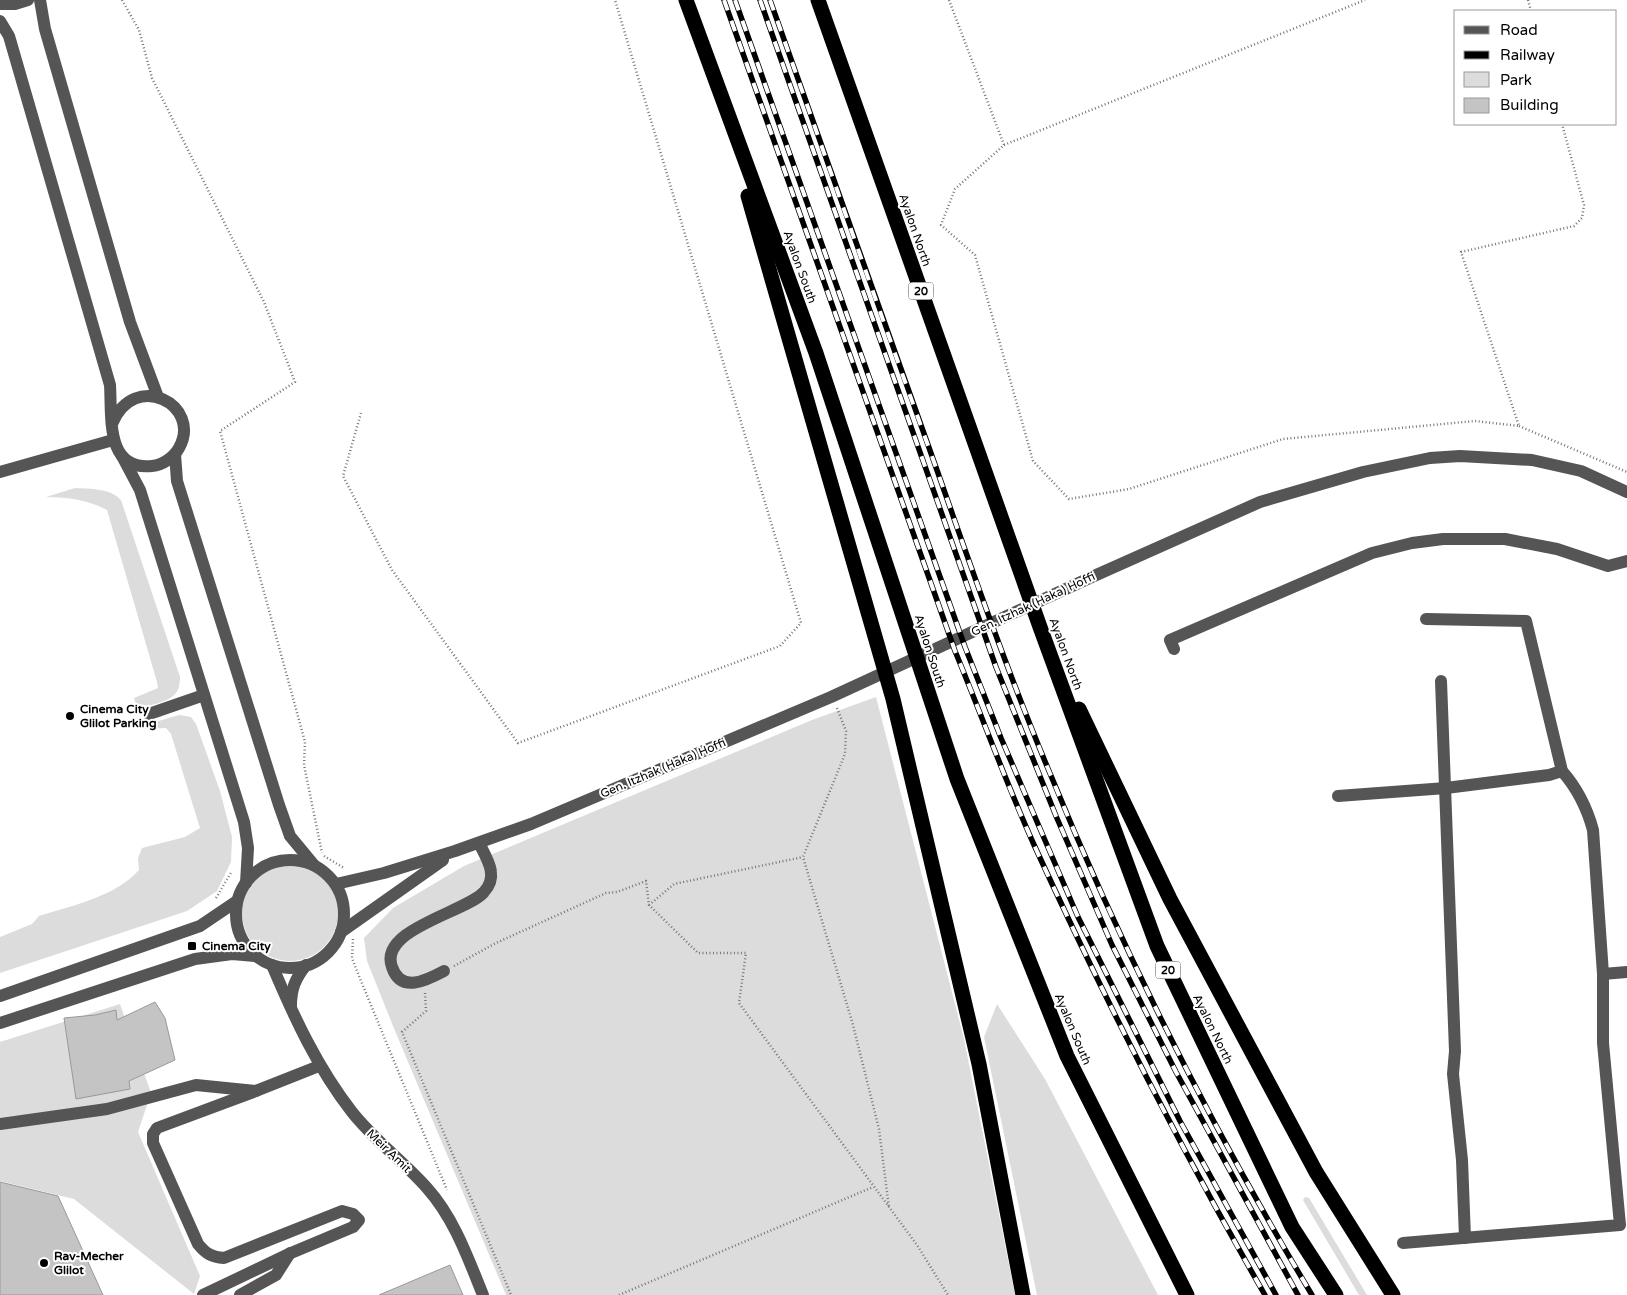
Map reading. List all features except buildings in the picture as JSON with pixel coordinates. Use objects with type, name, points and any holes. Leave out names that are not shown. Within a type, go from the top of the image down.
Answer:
[{"type":"highway","name":"Ayalon South","points":[[686,0],[816,354],[957,779],[1067,1056],[1187,1295]]},
{"type":"highway","name":"Ayalon North","points":[[818,0],[1040,626],[1157,946],[1292,1227],[1336,1295]]},
{"type":"highway","points":[[713,74],[893,699],[978,1064],[1023,1295]]},
{"type":"highway","points":[[1040,626],[1170,899],[1316,1172],[1393,1295]]},
{"type":"street","points":[[0,4],[15,4],[28,0]]},
{"type":"street","points":[[40,0],[48,38],[127,313],[158,397]]},
{"type":"street","points":[[0,21],[9,36],[110,385],[114,440],[140,490],[244,822],[248,848],[246,882]]},
{"type":"street","points":[[112,424],[117,412],[125,404],[135,398],[146,395],[158,397],[172,405],[181,418],[183,437],[175,454],[166,462],[149,466],[132,463],[122,456]]},
{"type":"street","points":[[0,472],[114,440]]},
{"type":"street","points":[[175,454],[177,481],[279,805],[290,836],[314,865]]},
{"type":"street","name":"Gen. Itzhak (Haka) Hoffi","points":[[336,884],[384,873],[479,843],[531,824],[831,697],[1260,502],[1363,472],[1430,458],[1469,456],[1532,460],[1581,471],[1627,492]]},
{"type":"street","points":[[1174,649],[1170,640],[1372,553],[1412,543],[1443,538],[1505,539],[1557,549],[1608,566],[1627,562]]},
{"type":"street","points":[[1403,1243],[1620,1225],[1603,1043],[1603,974],[1593,830],[1588,813],[1570,780],[1562,771],[1526,621],[1426,619]]},
{"type":"street","points":[[1441,681],[1455,1051],[1453,1074],[1462,1160],[1465,1238]]},
{"type":"street","points":[[149,714],[204,695]]},
{"type":"street","points":[[1338,796],[1446,788],[1549,775],[1562,771]]},
{"type":"street","points":[[444,971],[423,982],[411,983],[400,978],[392,967],[391,952],[399,940],[412,931],[484,893],[491,881],[492,868],[479,843]]},
{"type":"street","name":"Gen. Itzhak (Haka) Hoffi","points":[[341,932],[455,851]]},
{"type":"street","points":[[255,956],[244,942],[236,925],[237,900],[246,882],[262,868],[284,860],[299,860],[314,865],[326,873],[336,884],[344,907],[341,932],[325,955],[306,966],[296,978],[291,993],[291,1009]]},
{"type":"street","points":[[0,996],[200,926],[237,900]]},
{"type":"street","points":[[0,1023],[195,959],[232,954],[255,956],[272,965],[294,968],[306,966]]},
{"type":"street","name":"Meir Amit","points":[[272,965],[319,1066],[363,1125],[426,1187],[442,1207],[456,1230],[483,1295]]},
{"type":"street","points":[[1603,974],[1627,972]]},
{"type":"street","points":[[203,1295],[290,1252],[353,1227],[359,1220],[353,1214],[342,1211],[224,1258],[209,1256],[198,1244],[154,1143],[153,1134],[158,1128],[319,1066]]},
{"type":"street","points":[[0,1124],[107,1109],[196,1085],[256,1091]]},
{"type":"street","points":[[240,1295],[276,1275],[290,1252]]},
{"type":"path","points":[[122,0],[139,30],[152,78],[264,302],[295,382],[220,432],[305,742],[304,765],[322,854]]},
{"type":"path","points":[[361,413],[343,476],[392,570],[518,744],[780,646],[801,623],[615,0]]},
{"type":"path","points":[[949,0],[1004,146]]},
{"type":"path","points":[[1365,0],[1004,146],[955,189],[941,225],[975,255],[1033,461],[1069,500],[1129,489],[1283,439],[1475,421],[1519,426],[1627,472]]},
{"type":"path","points":[[1519,426],[1461,252],[1574,226],[1582,218],[1584,205],[1562,125]]},
{"type":"path","points":[[831,697],[846,731],[845,754],[803,857],[853,1025],[879,1129],[889,1208]]},
{"type":"path","points":[[649,905],[674,884],[803,857]]},
{"type":"path","points":[[215,899],[235,866]]},
{"type":"path","points":[[444,971],[496,943],[606,893],[617,892],[646,881],[649,905],[698,953],[746,953],[738,1003],[917,1245],[948,1295]]},
{"type":"path","points":[[355,931],[351,947],[352,958],[449,1195]]},
{"type":"path","points":[[423,982],[426,1010],[402,1032],[511,1295]]},
{"type":"path","points":[[619,1295],[874,1187]]},
{"type":"green space","points":[[75,488],[106,491],[121,500],[180,677],[179,687],[171,698],[150,705],[136,704],[134,698],[158,688],[107,510],[78,500],[46,497]]},
{"type":"green space","points":[[876,697],[964,1039],[1015,1295],[506,1295],[367,961],[364,938],[393,908],[464,866],[812,720]]},
{"type":"green space","points":[[179,715],[191,717],[196,724],[220,791],[232,837],[231,862],[217,891],[187,911],[0,973],[0,937],[32,924],[39,916],[106,894],[139,870],[138,858],[142,848],[185,837],[200,828],[171,734],[166,728],[144,729],[145,725]]},
{"type":"green space","points":[[290,865],[308,869],[324,879],[334,895],[338,913],[334,931],[324,947],[308,957],[290,961],[272,957],[256,947],[246,931],[242,913],[246,895],[256,879],[272,869]]},
{"type":"green space","points":[[120,1004],[151,1093],[138,1132],[200,1276],[194,1294],[74,1199],[0,1181],[0,1042]]},
{"type":"green space","points":[[997,1004],[1045,1079],[1158,1295],[1037,1295],[984,1037]]},
{"type":"green space","points":[[1305,1197],[1309,1198],[1367,1295],[1359,1295],[1303,1200]]},
{"type":"railway","points":[[724,0],[955,651],[1014,799],[1116,1017],[1203,1185],[1265,1295]]},
{"type":"railway","points":[[735,0],[965,647],[1001,738],[1078,917],[1180,1121],[1276,1295]]},
{"type":"railway","points":[[760,0],[996,667],[1056,816],[1112,945],[1176,1072],[1298,1295]]},
{"type":"railway","points":[[770,0],[978,585],[1019,697],[1077,839],[1138,972],[1204,1104],[1312,1295]]},
{"type":"place","name":"Cinema City Glilot Parking","points":[[70,716]]},
{"type":"place","name":"Cinema City","points":[[192,946]]},
{"type":"place","name":"Rav-Mecher Glilot","points":[[44,1263]]}]
